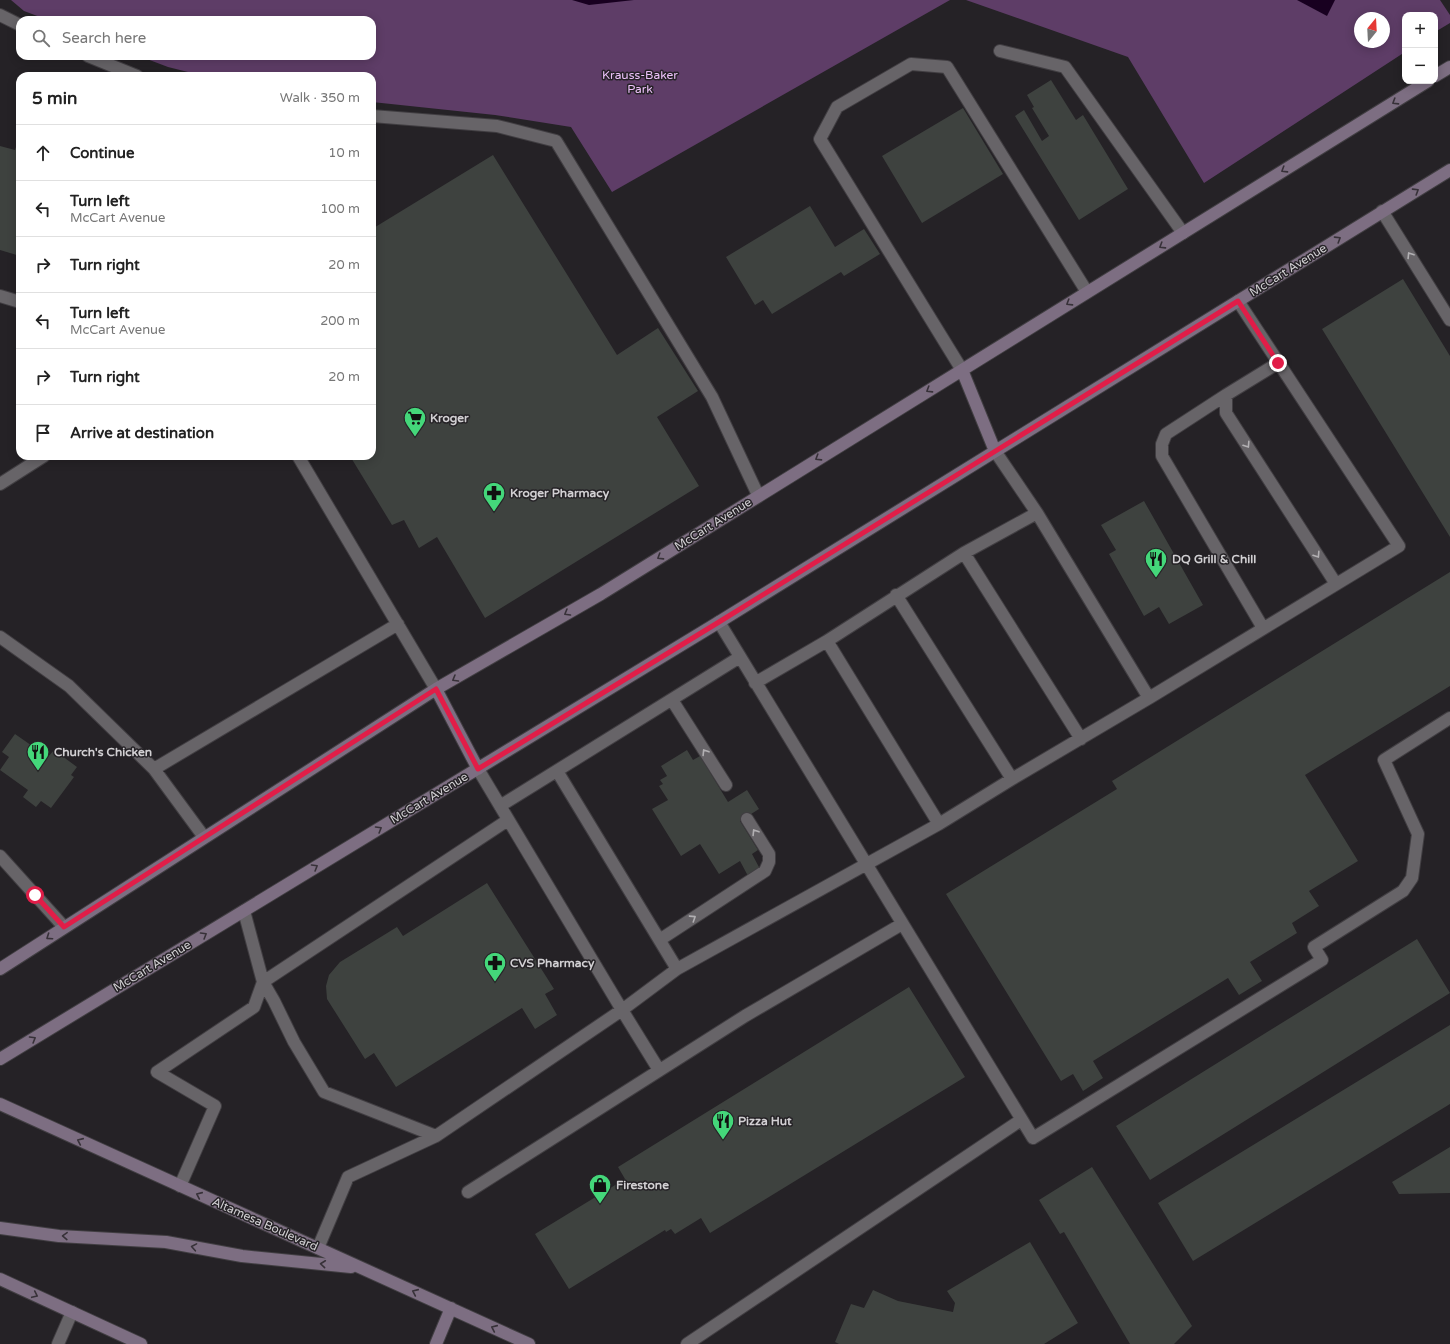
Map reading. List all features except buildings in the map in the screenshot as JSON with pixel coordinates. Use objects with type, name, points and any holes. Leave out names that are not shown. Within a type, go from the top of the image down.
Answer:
[{"type":"main road","points":[[1438,74],[1450,67]]},
{"type":"main road","name":"McCart Avenue","points":[[0,969],[436,689],[601,594],[758,495],[1423,84]]},
{"type":"main road","name":"McCart Avenue","points":[[0,1059],[719,622],[1450,170]]},
{"type":"main road","points":[[962,370],[995,451]]},
{"type":"main road","points":[[436,689],[478,769]]},
{"type":"main road","name":"Altamesa Boulevard","points":[[0,1104],[529,1344]]},
{"type":"main road","points":[[0,1228],[59,1236],[166,1242],[242,1256],[362,1268]]},
{"type":"main road","points":[[0,1279],[141,1344]]},
{"type":"main road","points":[[436,1344],[451,1308]]},
{"type":"lane","points":[[0,16],[16,23]]},
{"type":"lane","points":[[1000,51],[1065,67],[1183,233]]},
{"type":"lane","points":[[98,60],[127,72]]},
{"type":"lane","points":[[962,370],[820,139],[837,107],[911,64],[947,67],[1087,292]]},
{"type":"lane","points":[[376,116],[497,126],[556,141],[712,397],[758,495]]},
{"type":"lane","points":[[1382,211],[1450,320]]},
{"type":"lane","points":[[0,296],[16,301]]},
{"type":"lane","points":[[318,1248],[348,1177],[436,1136],[622,1010],[677,969],[939,824],[1012,778],[1081,739],[1399,546],[1238,301]]},
{"type":"lane","points":[[1263,628],[1162,456],[1162,444],[1166,434],[1278,363]]},
{"type":"lane","points":[[1226,395],[1226,413],[1336,584]]},
{"type":"lane","points":[[995,451],[1037,513],[1149,698]]},
{"type":"lane","points":[[0,484],[38,460]]},
{"type":"lane","points":[[300,460],[436,689]]},
{"type":"lane","points":[[754,683],[827,641],[896,595],[964,553],[1037,513]]},
{"type":"lane","points":[[964,553],[1081,739]]},
{"type":"lane","points":[[896,595],[1012,778]]},
{"type":"lane","points":[[719,622],[754,683],[867,864],[1033,1138],[1322,960],[1314,947],[1402,891],[1412,878],[1418,834],[1384,760],[1450,718]]},
{"type":"lane","points":[[154,769],[398,624]]},
{"type":"lane","points":[[0,637],[69,686],[154,769],[204,837]]},
{"type":"lane","points":[[827,641],[939,824]]},
{"type":"lane","points":[[500,806],[740,657]]},
{"type":"lane","points":[[672,700],[726,785]]},
{"type":"lane","points":[[478,769],[659,1070]]},
{"type":"lane","points":[[557,771],[661,939],[677,969]]},
{"type":"lane","points":[[661,939],[765,871],[769,862],[769,854],[747,819]]},
{"type":"lane","points":[[180,1186],[216,1106],[158,1072],[254,1007],[263,982],[508,820]]},
{"type":"lane","points":[[0,856],[64,927]]},
{"type":"lane","points":[[244,910],[263,982],[294,1042],[324,1092],[436,1136]]},
{"type":"lane","points":[[468,1192],[745,1016],[902,924]]},
{"type":"lane","points":[[687,1344],[1022,1120]]},
{"type":"lane","points":[[58,1344],[72,1312]]},
{"type":"green space","name":"Krauss-Baker Park","points":[[11,0],[950,0],[612,192],[571,127],[495,115],[376,102],[376,72],[188,72],[150,60],[376,60],[376,16],[37,16],[24,11]]},
{"type":"green space","points":[[966,0],[1440,0],[1450,15],[1450,23],[1438,30],[1438,12],[1402,12],[1402,54],[1204,183],[1128,57]]},
{"type":"shaded area","points":[[572,0],[634,0],[589,5]]},
{"type":"shaded area","points":[[1297,0],[1335,0],[1327,16]]},
{"type":"place","name":"Kroger","points":[[415,438]]},
{"type":"place","name":"Kroger Pharmacy","points":[[494,512]]},
{"type":"place","name":"DQ Grill & Chill","points":[[1156,578]]},
{"type":"place","name":"Church's Chicken","points":[[38,772]]},
{"type":"place","name":"CVS Pharmacy","points":[[495,982]]},
{"type":"place","name":"Pizza Hut","points":[[723,1140]]},
{"type":"place","name":"Firestone","points":[[600,1204]]},
{"type":"route","points":[[35,895],[64,927],[436,689],[478,769],[1238,301],[1278,363]]}]
